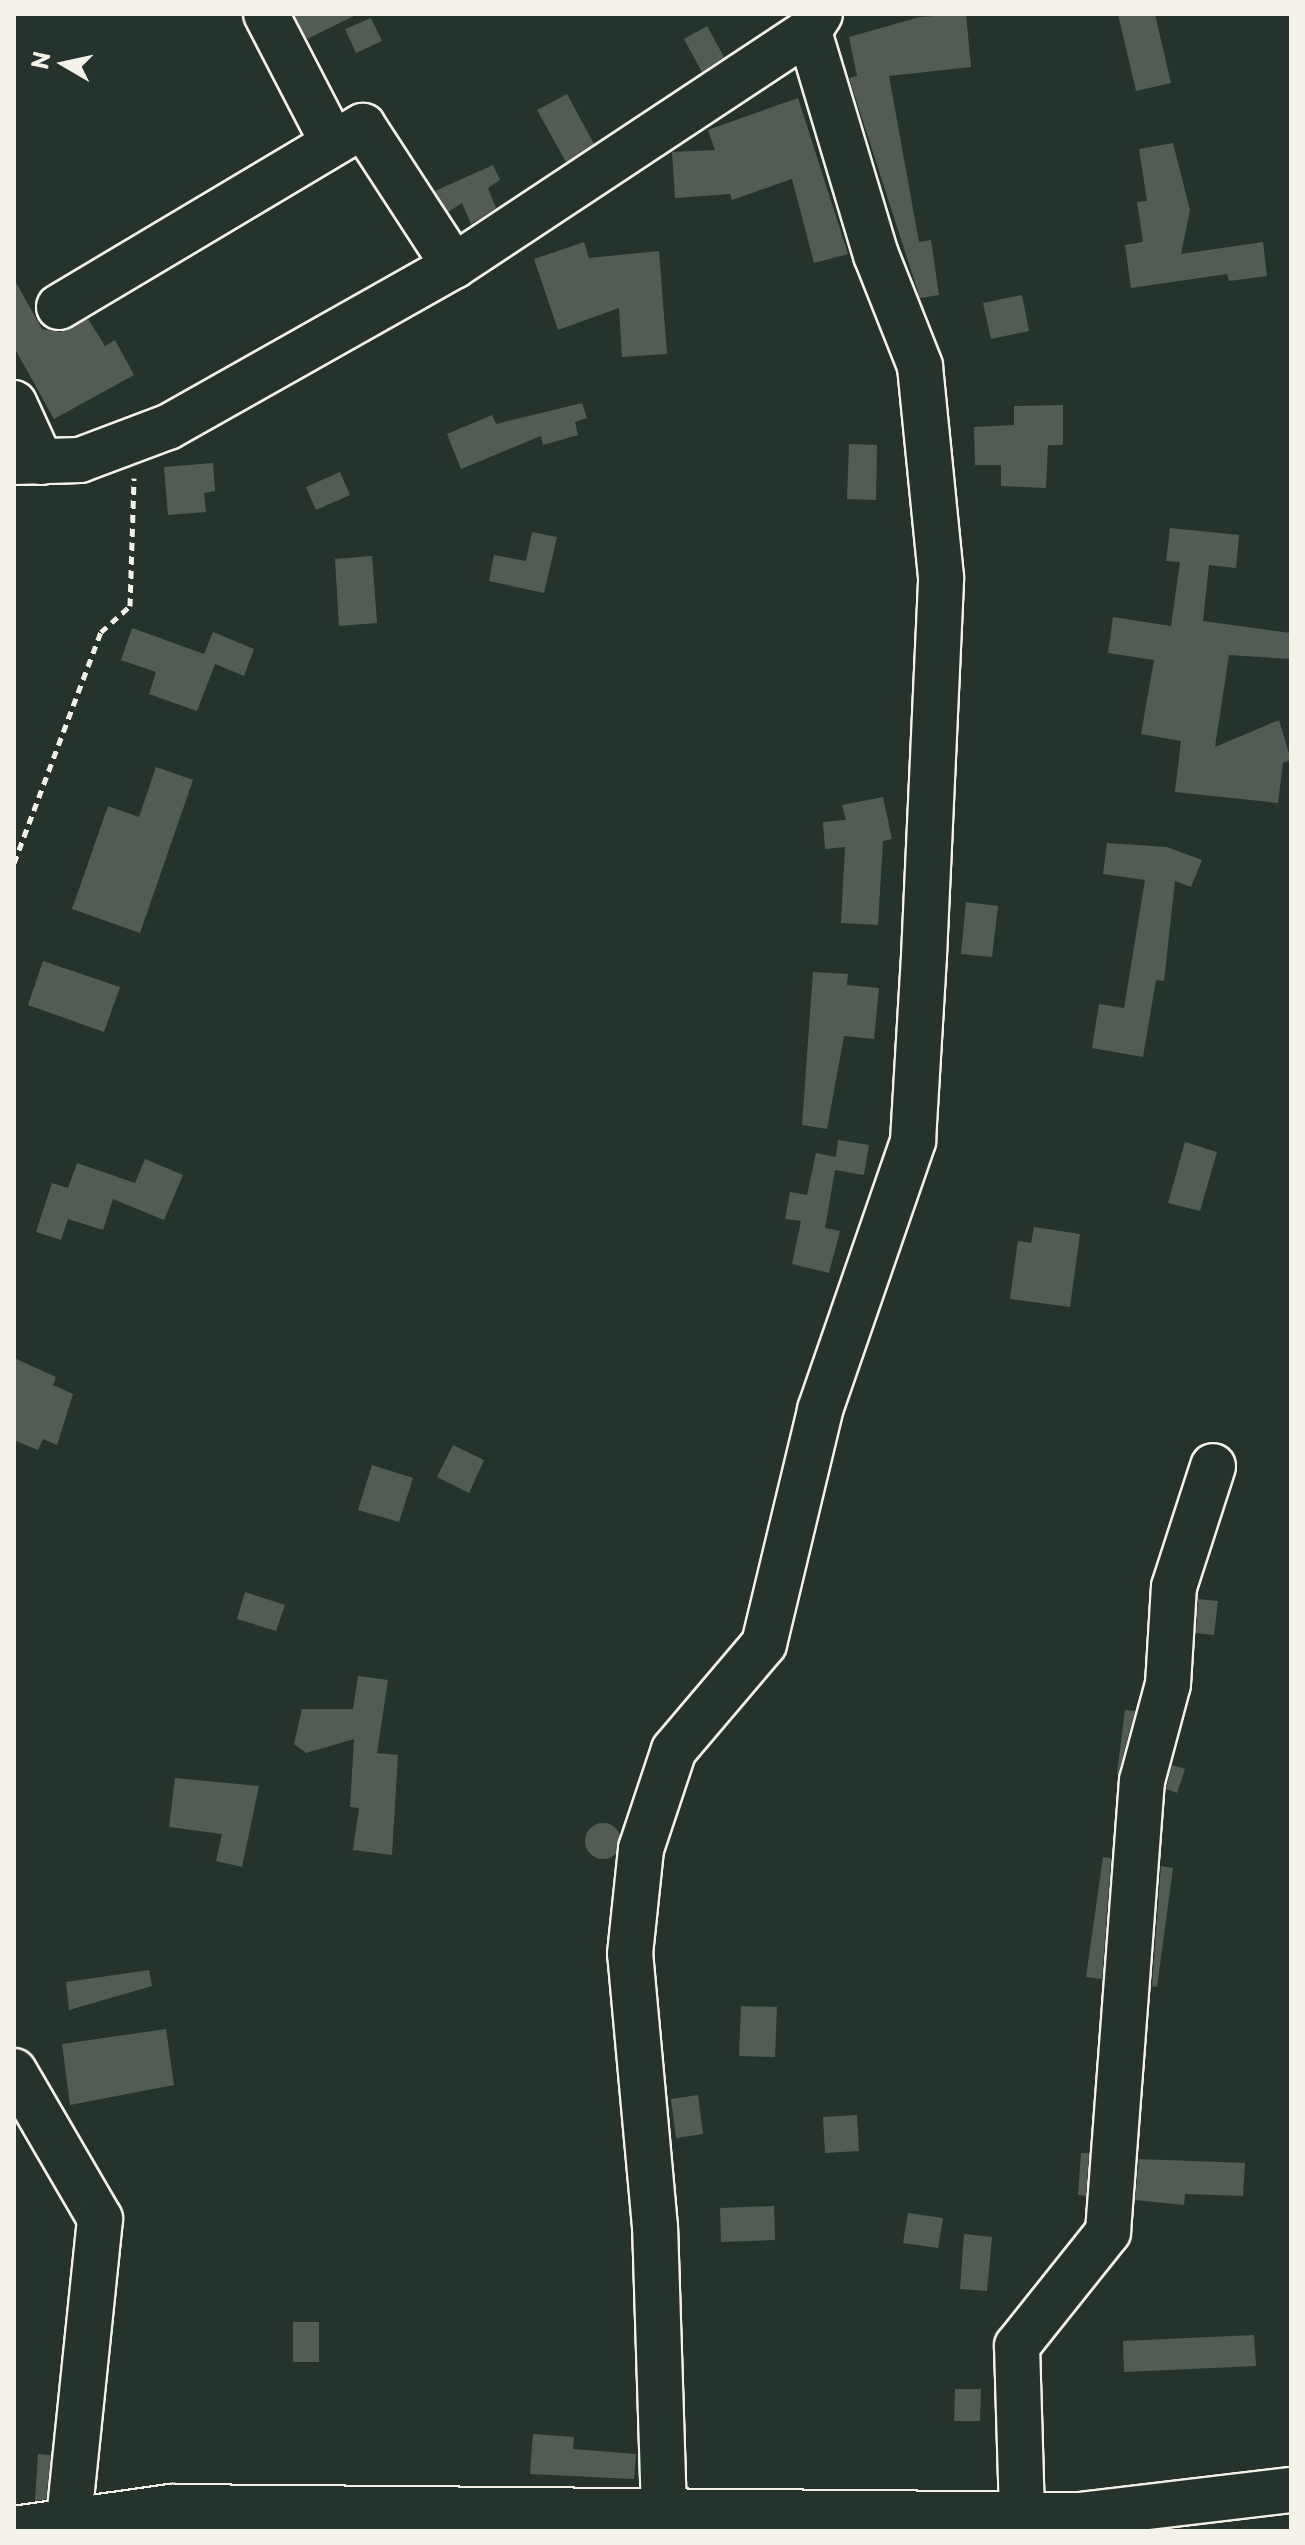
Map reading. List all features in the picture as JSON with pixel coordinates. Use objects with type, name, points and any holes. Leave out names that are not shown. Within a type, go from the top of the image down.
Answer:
[{"type":"street","points":[[266,14],[333,143]]},
{"type":"street","points":[[14,403],[27,462],[80,460],[168,427],[454,266],[814,22],[876,255],[920,366],[933,475],[941,577],[922,1003],[913,1141],[820,1410],[764,1644],[674,1750],[641,1849],[630,1954],[655,2227],[664,2511]]},
{"type":"street","points":[[59,307],[363,126],[454,266]]},
{"type":"street","points":[[1022,2514],[1017,2346],[1108,2232],[1142,1781],[1168,1684],[1174,1587],[1213,1466]]},
{"type":"street","points":[[14,2071],[100,2219],[69,2521]]},
{"type":"street","points":[[14,2529],[171,2507],[315,2519],[664,2511],[949,2522],[1022,2514],[1080,2515],[1291,2490]]},
{"type":"path","points":[[14,863],[101,632],[130,606],[137,507],[131,441]]},
{"type":"building","points":[[294,14],[358,14],[307,39]]},
{"type":"building","points":[[966,14],[971,67],[889,76],[919,242],[931,240],[939,295],[920,298],[849,78],[857,76],[849,37],[920,17]]},
{"type":"building","points":[[1118,14],[1155,14],[1171,83],[1136,91]]},
{"type":"building","points":[[371,18],[382,41],[356,53],[345,29]]},
{"type":"building","points":[[707,26],[724,57],[702,72],[684,39]]},
{"type":"building","points":[[567,94],[594,144],[566,162],[537,110]]},
{"type":"building","points":[[798,98],[848,254],[814,263],[792,179],[732,200],[730,194],[675,198],[672,152],[715,150],[708,130]]},
{"type":"building","points":[[1173,143],[1190,210],[1181,254],[1263,242],[1267,276],[1229,281],[1227,274],[1131,288],[1125,245],[1143,242],[1137,202],[1147,201],[1139,149]]},
{"type":"building","points":[[493,165],[500,180],[488,188],[496,208],[471,224],[462,203],[448,212],[435,191]]},
{"type":"building","points":[[584,242],[589,258],[659,251],[667,354],[622,357],[619,308],[558,330],[534,259]]},
{"type":"building","points":[[14,279],[42,329],[60,332],[88,319],[105,346],[115,340],[134,375],[54,419],[14,347]]},
{"type":"building","points":[[1022,295],[1029,331],[991,339],[983,303]]},
{"type":"building","points":[[582,403],[587,418],[575,422],[578,435],[543,445],[541,436],[461,469],[447,434],[492,415],[496,424]]},
{"type":"building","points":[[1063,405],[1063,445],[1048,445],[1046,488],[1001,486],[1001,465],[975,465],[974,427],[1014,425],[1014,406]]},
{"type":"building","points":[[849,444],[877,445],[876,500],[847,499]]},
{"type":"building","points":[[213,463],[215,491],[204,493],[206,512],[168,515],[164,467]]},
{"type":"building","points":[[340,472],[350,495],[316,510],[306,487]]},
{"type":"building","points":[[1170,528],[1239,535],[1236,568],[1209,565],[1203,621],[1291,633],[1291,659],[1229,655],[1215,747],[1279,720],[1291,760],[1283,763],[1278,803],[1175,792],[1181,741],[1141,734],[1154,660],[1108,653],[1113,617],[1171,626],[1180,562],[1166,561]]},
{"type":"building","points":[[532,532],[557,537],[544,593],[489,581],[494,555],[526,561]]},
{"type":"building","points":[[372,556],[377,623],[339,626],[335,559]]},
{"type":"building","points":[[132,628],[204,654],[213,632],[254,649],[244,676],[215,664],[197,711],[149,694],[156,672],[121,660]]},
{"type":"building","points":[[156,767],[193,780],[140,933],[72,909],[108,806],[139,817]]},
{"type":"building","points":[[883,797],[892,839],[883,841],[878,925],[841,923],[845,847],[825,849],[823,822],[846,820],[842,805]]},
{"type":"building","points":[[1107,843],[1167,847],[1202,860],[1191,887],[1175,881],[1164,981],[1156,980],[1143,1057],[1092,1048],[1099,1004],[1124,1008],[1145,880],[1103,874]]},
{"type":"building","points":[[966,902],[998,906],[992,957],[961,954]]},
{"type":"building","points":[[43,961],[120,987],[104,1032],[28,1005]]},
{"type":"building","points":[[813,972],[848,974],[847,985],[879,988],[874,1039],[844,1036],[827,1129],[802,1125]]},
{"type":"building","points":[[838,1140],[869,1145],[864,1175],[835,1170],[825,1228],[840,1231],[829,1273],[792,1264],[801,1221],[785,1219],[790,1192],[807,1195],[816,1153],[836,1157]]},
{"type":"building","points":[[1185,1142],[1217,1152],[1200,1211],[1168,1203]]},
{"type":"building","points":[[145,1159],[183,1175],[164,1220],[113,1199],[103,1230],[68,1219],[61,1240],[36,1232],[52,1183],[68,1188],[77,1163],[135,1183]]},
{"type":"building","points":[[1034,1227],[1080,1234],[1070,1307],[1010,1299],[1018,1241],[1031,1243]]},
{"type":"building","points":[[14,1358],[56,1377],[53,1385],[73,1394],[57,1445],[43,1439],[38,1450],[14,1440]]},
{"type":"building","points":[[453,1445],[484,1460],[469,1493],[437,1477]]},
{"type":"building","points":[[372,1465],[413,1478],[399,1522],[358,1510]]},
{"type":"building","points":[[245,1592],[285,1605],[276,1631],[237,1619]]},
{"type":"building","points":[[1198,1599],[1218,1601],[1214,1635],[1196,1633]]},
{"type":"building","points":[[358,1676],[388,1680],[377,1753],[398,1755],[392,1855],[353,1850],[359,1808],[350,1807],[354,1739],[306,1753],[294,1744],[302,1709],[353,1709]]},
{"type":"building","points":[[1125,1710],[1135,1711],[1117,1774]]},
{"type":"building","points":[[1172,1765],[1185,1769],[1177,1793],[1166,1789]]},
{"type":"building","points":[[175,1778],[259,1786],[242,1867],[216,1861],[222,1834],[169,1827]]},
{"type":"building","points":[[603,1823],[616,1828],[621,1841],[616,1854],[603,1859],[590,1854],[585,1841],[590,1828]]},
{"type":"building","points":[[1103,1857],[1111,1858],[1102,1979],[1086,1977]]},
{"type":"building","points":[[1161,1866],[1173,1868],[1157,1987],[1152,1986]]},
{"type":"building","points":[[149,1970],[152,1986],[69,2010],[66,1982]]},
{"type":"building","points":[[741,2006],[777,2007],[775,2057],[739,2056]]},
{"type":"building","points":[[166,2029],[174,2085],[70,2105],[62,2044]]},
{"type":"building","points":[[698,2095],[703,2134],[676,2138],[671,2099]]},
{"type":"building","points":[[857,2115],[859,2151],[825,2153],[823,2117]]},
{"type":"building","points":[[1081,2153],[1089,2153],[1086,2196],[1078,2195]]},
{"type":"building","points":[[1139,2159],[1245,2163],[1243,2196],[1185,2194],[1184,2205],[1135,2200]]},
{"type":"building","points":[[774,2206],[775,2240],[721,2242],[720,2208]]},
{"type":"building","points":[[908,2213],[943,2218],[938,2248],[903,2243]]},
{"type":"building","points":[[964,2234],[992,2237],[987,2291],[960,2289]]},
{"type":"building","points":[[293,2322],[319,2322],[319,2362],[293,2362]]},
{"type":"building","points":[[1254,2335],[1256,2366],[1124,2372],[1123,2341]]},
{"type":"building","points":[[955,2389],[981,2389],[980,2421],[954,2421]]},
{"type":"building","points":[[533,2434],[574,2437],[573,2449],[636,2454],[634,2479],[530,2474]]},
{"type":"building","points":[[38,2454],[51,2455],[46,2499],[35,2501]]}]
